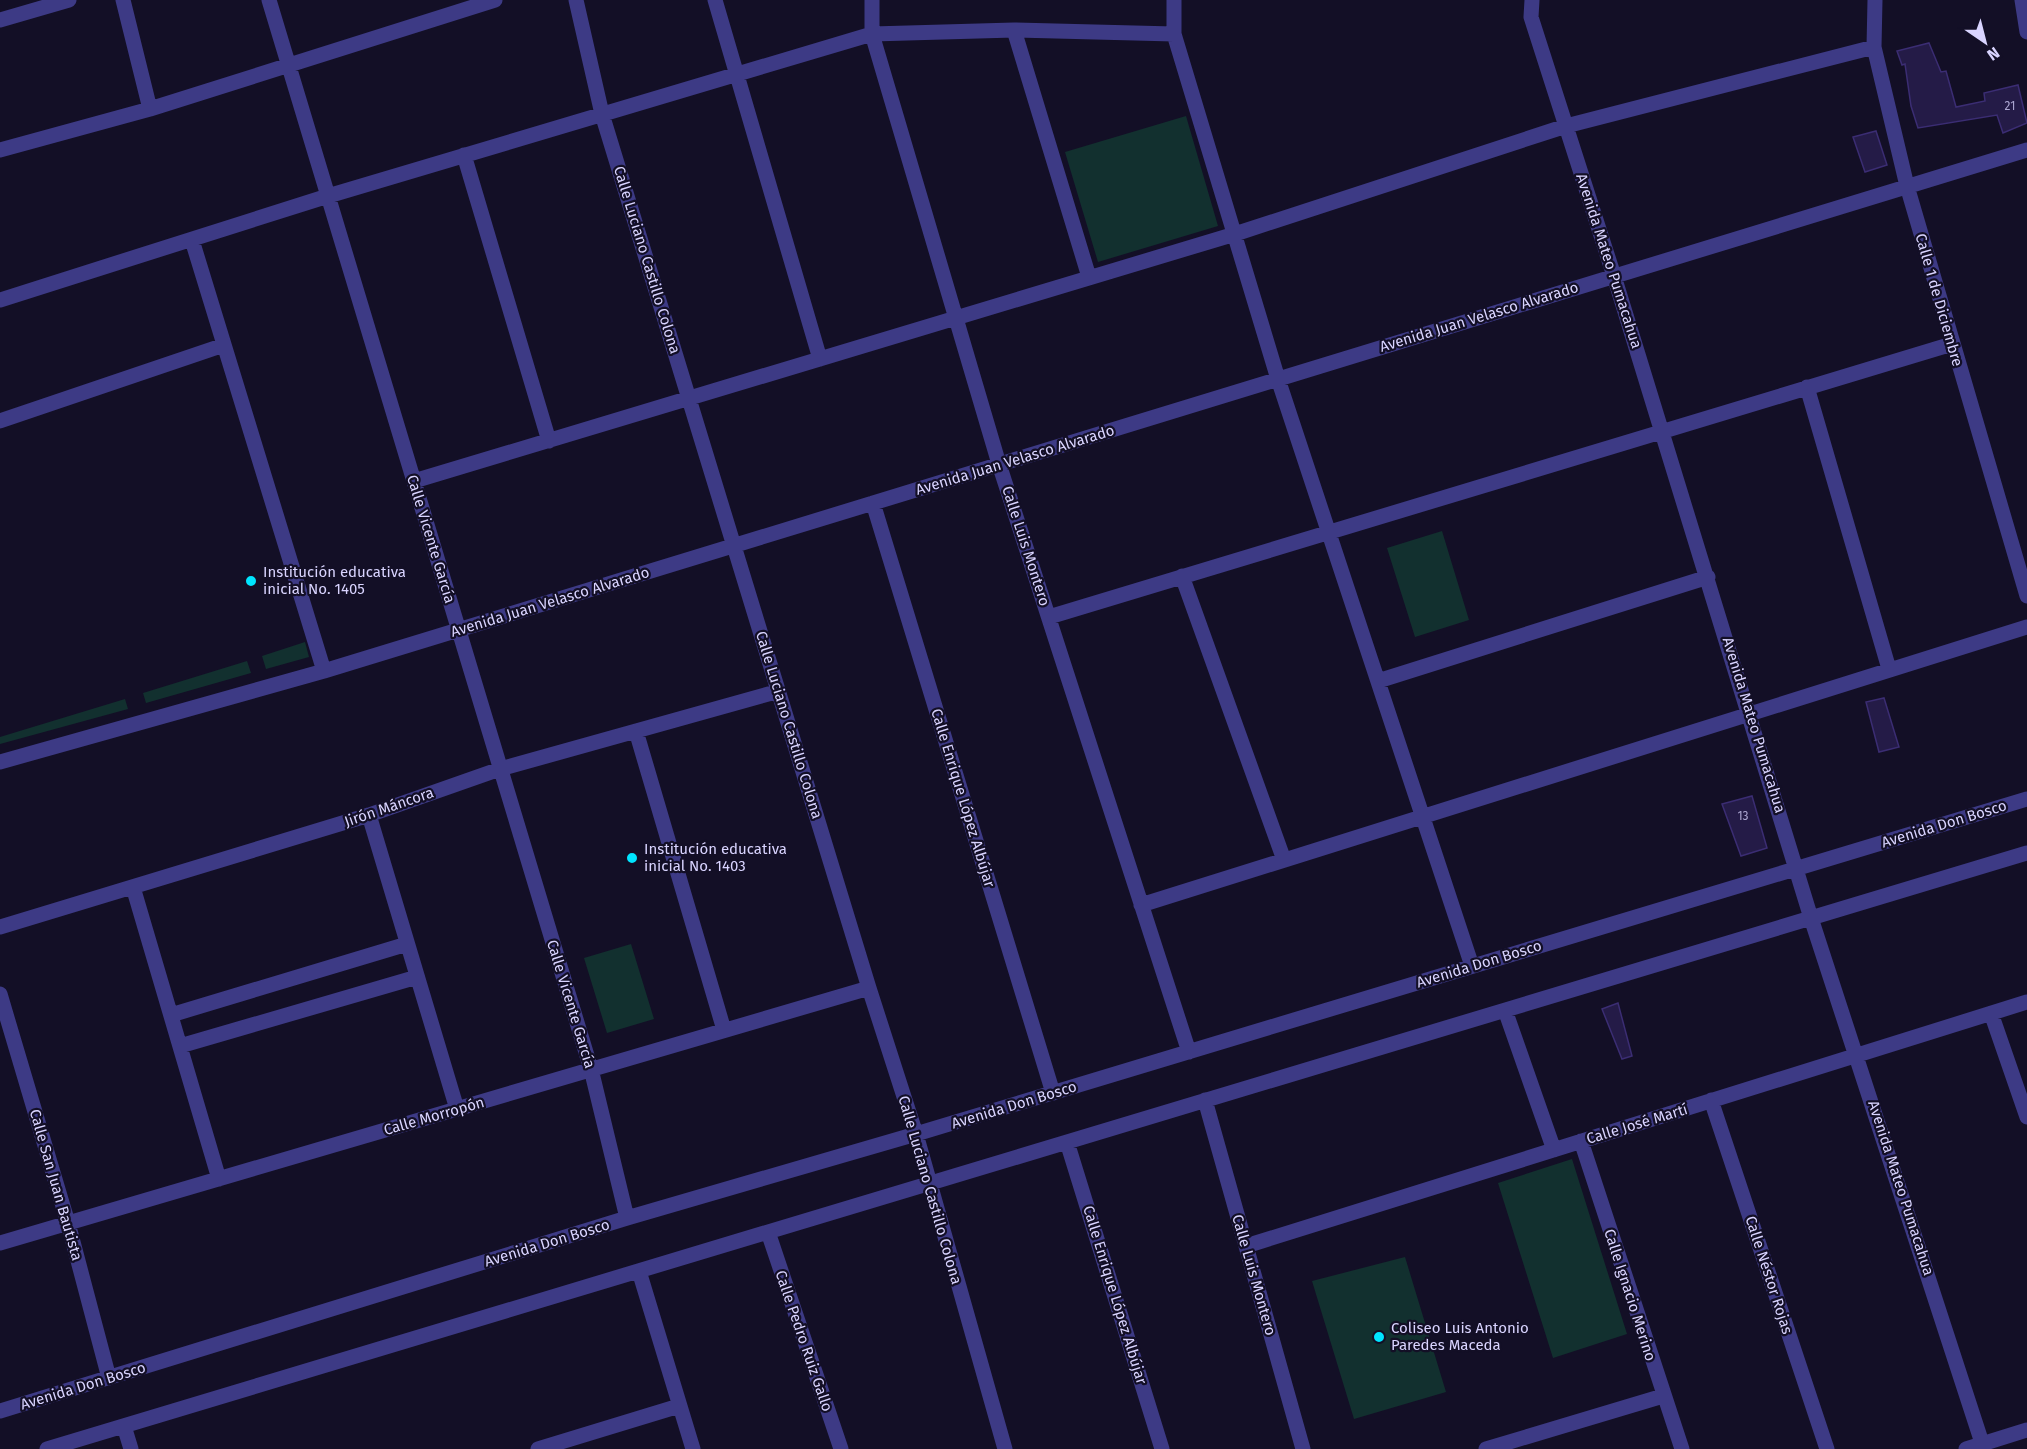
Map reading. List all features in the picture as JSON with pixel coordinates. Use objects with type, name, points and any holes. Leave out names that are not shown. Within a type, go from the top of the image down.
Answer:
[{"type":"street","points":[[0,20],[69,0]]},
{"type":"street","points":[[123,0],[150,109]]},
{"type":"street","name":"Calle Vicente García","points":[[269,0],[591,1070],[627,1218]]},
{"type":"street","points":[[0,150],[150,109],[495,0]]},
{"type":"street","name":"Calle Luciano Castillo Colona","points":[[576,0],[603,114],[868,988],[916,1134],[1005,1449]]},
{"type":"street","points":[[715,0],[820,359]]},
{"type":"street","name":"Calle Luis Montero","points":[[872,0],[872,34],[999,464],[1189,1052]]},
{"type":"street","points":[[1174,0],[1174,34],[1278,379],[1472,966]]},
{"type":"street","name":"Avenida Mateo Pumacahua","points":[[1532,0],[1531,17],[1750,712],[1811,918],[1858,1055],[1983,1446]]},
{"type":"street","name":"Calle 1 de Diciembre","points":[[1875,0],[1874,47],[1907,186],[2027,596]]},
{"type":"street","points":[[2022,0],[2027,32]]},
{"type":"street","points":[[1014,30],[1089,277]]},
{"type":"street","points":[[0,300],[328,196],[872,34],[1014,30],[1174,34]]},
{"type":"street","points":[[414,481],[1235,234],[1566,126],[1874,47]]},
{"type":"street","name":"Avenida Juan Velasco Alvarado","points":[[0,762],[324,671],[2027,150]]},
{"type":"street","points":[[464,155],[549,441]]},
{"type":"street","points":[[192,240],[324,671]]},
{"type":"street","points":[[1049,617],[1952,344]]},
{"type":"street","points":[[1,417],[224,345]]},
{"type":"street","points":[[1807,387],[1889,669]]},
{"type":"street","name":"Calle Enrique López Albújar","points":[[873,503],[1053,1093]]},
{"type":"street","points":[[1182,576],[1284,860]]},
{"type":"street","points":[[1378,681],[1708,577]]},
{"type":"street","points":[[1142,905],[1750,712],[2027,627]]},
{"type":"street","name":"Jirón Máncora","points":[[0,927],[369,815],[500,769],[779,691]]},
{"type":"street","points":[[636,731],[724,1030]]},
{"type":"street","name":"Avenida Don Bosco","points":[[0,1411],[627,1218],[1053,1093],[2027,799]]},
{"type":"street","points":[[369,815],[457,1109]]},
{"type":"street","points":[[46,1449],[2027,853]]},
{"type":"street","points":[[133,887],[219,1179]]},
{"type":"street","points":[[171,1015],[407,944]]},
{"type":"street","points":[[180,1046],[417,977]]},
{"type":"street","name":"Calle Morropón","points":[[0,1243],[868,988]]},
{"type":"street","name":"Calle San Juan Bautista","points":[[0,994],[6,1032],[68,1223],[109,1378]]},
{"type":"street","name":"Calle José Martí","points":[[1246,1246],[2027,1002]]},
{"type":"street","points":[[1505,1010],[1554,1150]]},
{"type":"street","points":[[1991,1013],[2027,1117]]},
{"type":"street","name":"Calle Luis Montero","points":[[1205,1100],[1303,1449]]},
{"type":"street","name":"Calle Néstor Rojas","points":[[1711,1100],[1827,1449]]},
{"type":"street","name":"Calle Ignacio Merino","points":[[1581,1141],[1682,1449]]},
{"type":"street","name":"Calle Enrique López Albújar","points":[[1067,1142],[1162,1449]]},
{"type":"street","name":"Calle Pedro Ruiz Gallo","points":[[768,1232],[841,1449]]},
{"type":"street","points":[[639,1271],[693,1449]]},
{"type":"street","points":[[1485,1449],[1663,1396]]},
{"type":"street","points":[[538,1449],[679,1406]]},
{"type":"street","points":[[124,1426],[131,1449]]},
{"type":"street","points":[[1966,1449],[1983,1446],[2027,1430]]},
{"type":"green space","points":[[1186,116],[1218,226],[1098,262],[1065,152]]},
{"type":"green space","points":[[1442,531],[1469,620],[1415,637],[1387,548]]},
{"type":"green space","points":[[305,642],[309,657],[266,669],[262,656]]},
{"type":"green space","points":[[247,661],[251,673],[146,703],[143,693]]},
{"type":"green space","points":[[125,699],[128,709],[0,744],[0,737]]},
{"type":"green space","points":[[631,944],[654,1019],[607,1033],[584,958]]},
{"type":"green space","points":[[1572,1159],[1627,1334],[1553,1358],[1498,1183]]},
{"type":"green space","name":"Coliseo Luis Antonio Paredes Maceda","points":[[1405,1257],[1446,1392],[1354,1419],[1312,1281]]},
{"type":"building","points":[[1929,43],[1941,72],[1946,71],[1956,107],[1985,101],[1984,93],[2018,85],[2027,123],[2003,133],[1997,115],[1918,128],[1911,106],[1905,64],[1902,65],[1897,51]]},
{"type":"building","points":[[1876,131],[1887,165],[1865,172],[1853,137]]},
{"type":"building","points":[[1884,698],[1899,747],[1879,752],[1866,702]]},
{"type":"building","points":[[1752,796],[1767,848],[1741,856],[1722,804]]},
{"type":"building","points":[[1618,1003],[1632,1056],[1622,1059],[1602,1009]]},
{"type":"place","name":"Institución educativa inicial No. 1405","points":[[251,581]]},
{"type":"place","name":"Institución educativa inicial No. 1403","points":[[632,858]]},
{"type":"place","name":"Coliseo Luis Antonio Paredes Maceda","points":[[1379,1337]]}]
